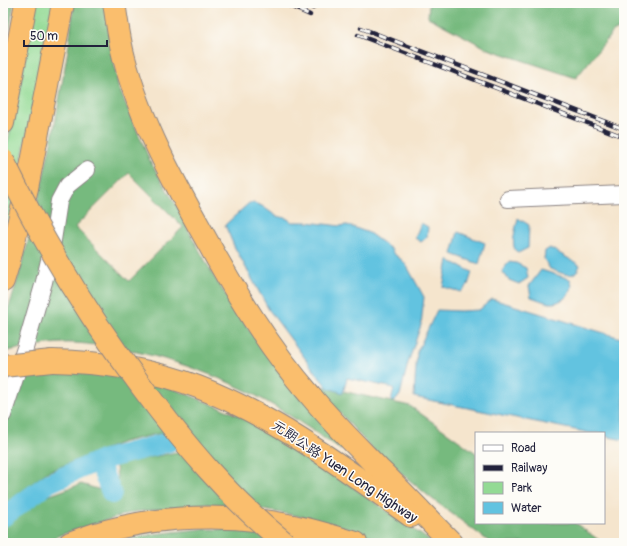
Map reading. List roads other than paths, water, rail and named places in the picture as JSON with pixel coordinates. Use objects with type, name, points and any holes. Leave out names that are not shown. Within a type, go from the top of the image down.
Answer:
[{"type":"highway","points":[[3,123],[26,3]]},
{"type":"highway","points":[[3,281],[27,188],[63,3]]},
{"type":"highway","points":[[114,3],[124,57],[141,111],[151,135],[177,187],[246,308],[266,338],[309,395],[358,448],[451,543]]},
{"type":"highway","points":[[3,160],[52,254],[125,365],[177,433],[215,478],[254,517],[285,543]]},
{"type":"highway","name":"元朗公路 Yuen Long Highway","points":[[3,366],[52,361],[83,361],[110,364],[178,380],[216,394],[271,422],[305,442],[451,543]]},
{"type":"highway","points":[[70,543],[124,527],[178,519],[208,518],[253,520],[288,525],[316,531],[356,543]]},
{"type":"street","points":[[3,415],[25,348],[44,282],[59,200],[67,186],[87,170]]},
{"type":"street","points":[[508,199],[624,194]]},
{"type":"water","points":[[249,203],[262,206],[276,216],[286,218],[292,222],[307,222],[340,226],[347,225],[369,233],[391,249],[393,253],[403,261],[424,297],[421,325],[408,363],[400,395],[396,400],[391,402],[394,388],[347,378],[343,393],[328,388],[269,310],[234,246],[225,225]]},
{"type":"water","points":[[518,218],[529,225],[528,248],[518,253],[515,250],[514,242]]},
{"type":"water","points":[[421,223],[428,227],[427,237],[421,242],[415,238]]},
{"type":"water","points":[[458,232],[485,243],[479,264],[452,254]]},
{"type":"water","points":[[550,248],[580,265],[578,270],[575,273],[563,274],[550,269],[544,259],[545,251]]},
{"type":"water","points":[[448,260],[472,272],[468,285],[461,292],[443,287]]},
{"type":"water","points":[[509,262],[516,263],[526,268],[528,278],[519,284],[509,280],[502,271]]},
{"type":"water","points":[[541,270],[570,279],[572,286],[570,293],[558,302],[554,303],[531,297],[529,286]]},
{"type":"water","points":[[492,299],[624,339],[624,440],[605,436],[605,432],[585,432],[414,397],[417,352],[437,310],[479,310]]},
{"type":"waterway","points":[[3,517],[49,483],[98,461],[169,442]]},
{"type":"waterway","points":[[98,461],[112,494]]},
{"type":"railway","points":[[283,3],[310,15]]},
{"type":"railway","points":[[303,3],[313,8]]},
{"type":"railway","points":[[361,28],[624,129]]},
{"type":"railway","points":[[358,35],[624,137]]}]
